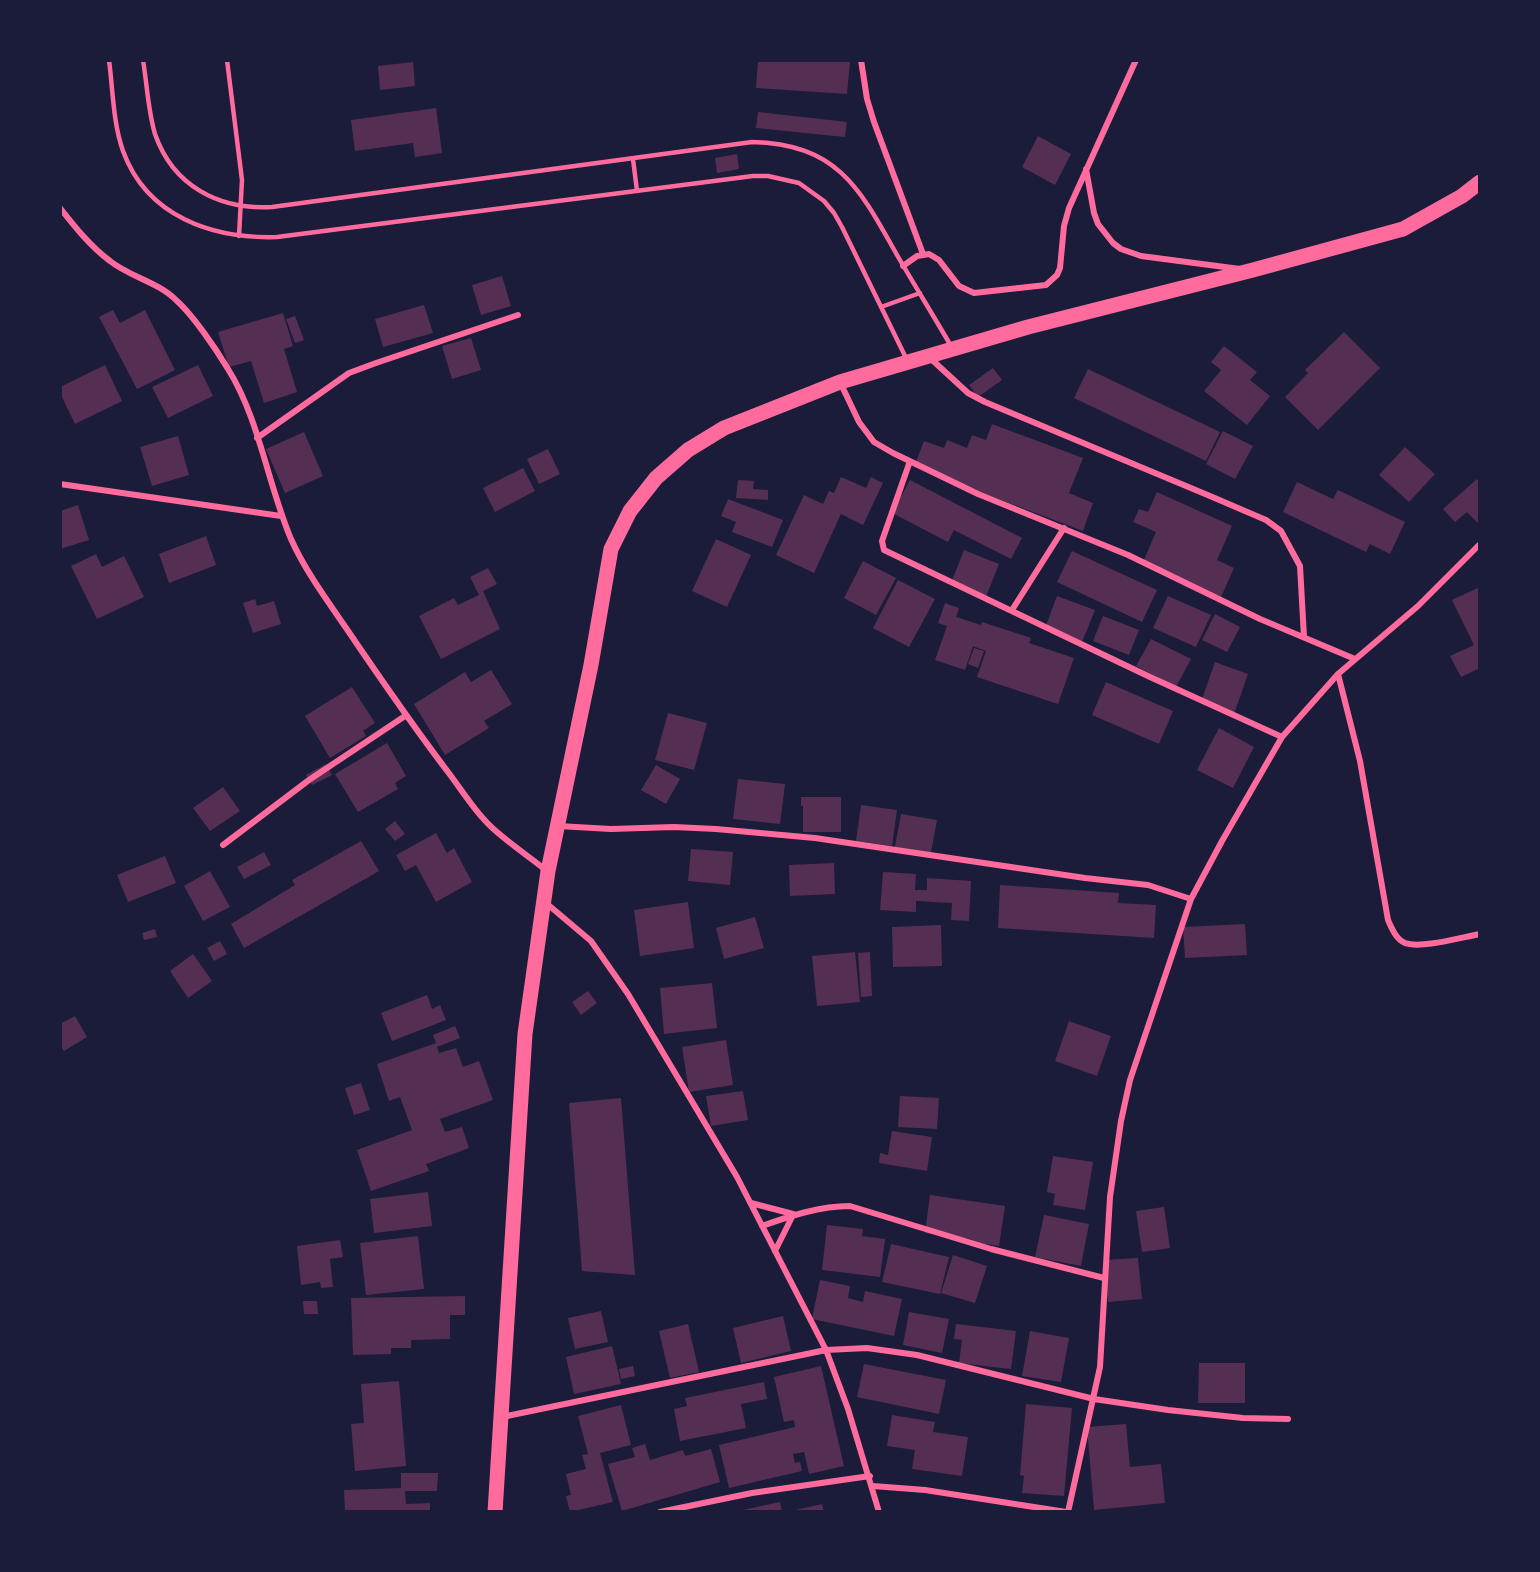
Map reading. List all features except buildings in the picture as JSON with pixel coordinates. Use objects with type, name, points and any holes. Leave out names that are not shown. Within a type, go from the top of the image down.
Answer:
[{"type":"main road","points":[[495,1512],[516,1148],[525,1034],[548,871],[591,664],[611,549],[630,511],[656,478],[688,450],[724,428],[840,382],[927,355],[1403,229],[1462,196],[1480,182]]},
{"type":"street","points":[[861,60],[867,99],[874,122],[923,254]]},
{"type":"street","points":[[903,266],[916,256],[923,254],[935,256],[959,286],[974,293],[1047,285],[1058,275],[1064,226],[1069,208],[1136,60]]},
{"type":"street","points":[[1086,168],[1098,224],[1104,234],[1121,249],[1141,256],[1253,270]]},
{"type":"street","points":[[60,208],[81,235],[110,261],[160,288],[177,300],[229,370],[257,438],[281,516],[293,543],[320,590],[405,716],[480,814],[496,832],[548,871]]},
{"type":"street","points":[[257,438],[349,374],[383,360],[518,315]]},
{"type":"street","points":[[927,355],[968,393],[985,402],[1266,520],[1281,531],[1299,566],[1304,637]]},
{"type":"street","points":[[840,382],[859,422],[874,442],[978,494],[1128,555],[1260,619],[1355,659]]},
{"type":"street","points":[[910,461],[882,541],[884,550],[1150,677],[1282,737]]},
{"type":"street","points":[[60,484],[281,516]]},
{"type":"street","points":[[1012,610],[1064,528]]},
{"type":"street","points":[[873,1486],[925,1490],[1067,1512],[1100,1367],[1110,1197],[1121,1121],[1130,1080],[1191,899],[1282,737],[1338,674],[1418,606],[1480,544]]},
{"type":"street","points":[[1338,674],[1360,761],[1388,920],[1395,935],[1405,943],[1420,944],[1480,934]]},
{"type":"street","points":[[222,845],[318,774],[405,716]]},
{"type":"street","points":[[558,826],[611,829],[674,827],[815,838],[1085,878],[1126,881],[1148,885],[1191,899]]},
{"type":"street","points":[[544,902],[591,940],[628,994],[751,1203],[826,1350],[848,1408],[879,1512]]},
{"type":"street","points":[[751,1203],[793,1215]]},
{"type":"street","points":[[762,1226],[793,1215],[850,1206],[991,1249],[1104,1278]]},
{"type":"street","points":[[775,1251],[793,1215]]},
{"type":"street","points":[[502,1416],[826,1350],[867,1348],[917,1355],[1094,1400],[1243,1418],[1288,1419]]},
{"type":"street","points":[[660,1512],[752,1493],[870,1476]]},
{"type":"lane","points":[[109,60],[123,149],[132,170],[145,189],[168,211],[180,218],[207,229],[239,236],[277,237],[753,176],[768,176],[799,183],[818,196],[834,213],[908,362]]},
{"type":"lane","points":[[143,60],[154,132],[167,159],[176,171],[199,191],[227,204],[242,207],[272,207],[752,142],[788,145],[805,151],[837,168],[862,194],[953,348]]},
{"type":"lane","points":[[227,60],[242,180],[239,236]]},
{"type":"lane","points":[[633,159],[637,191]]},
{"type":"lane","points":[[881,307],[920,293]]}]
